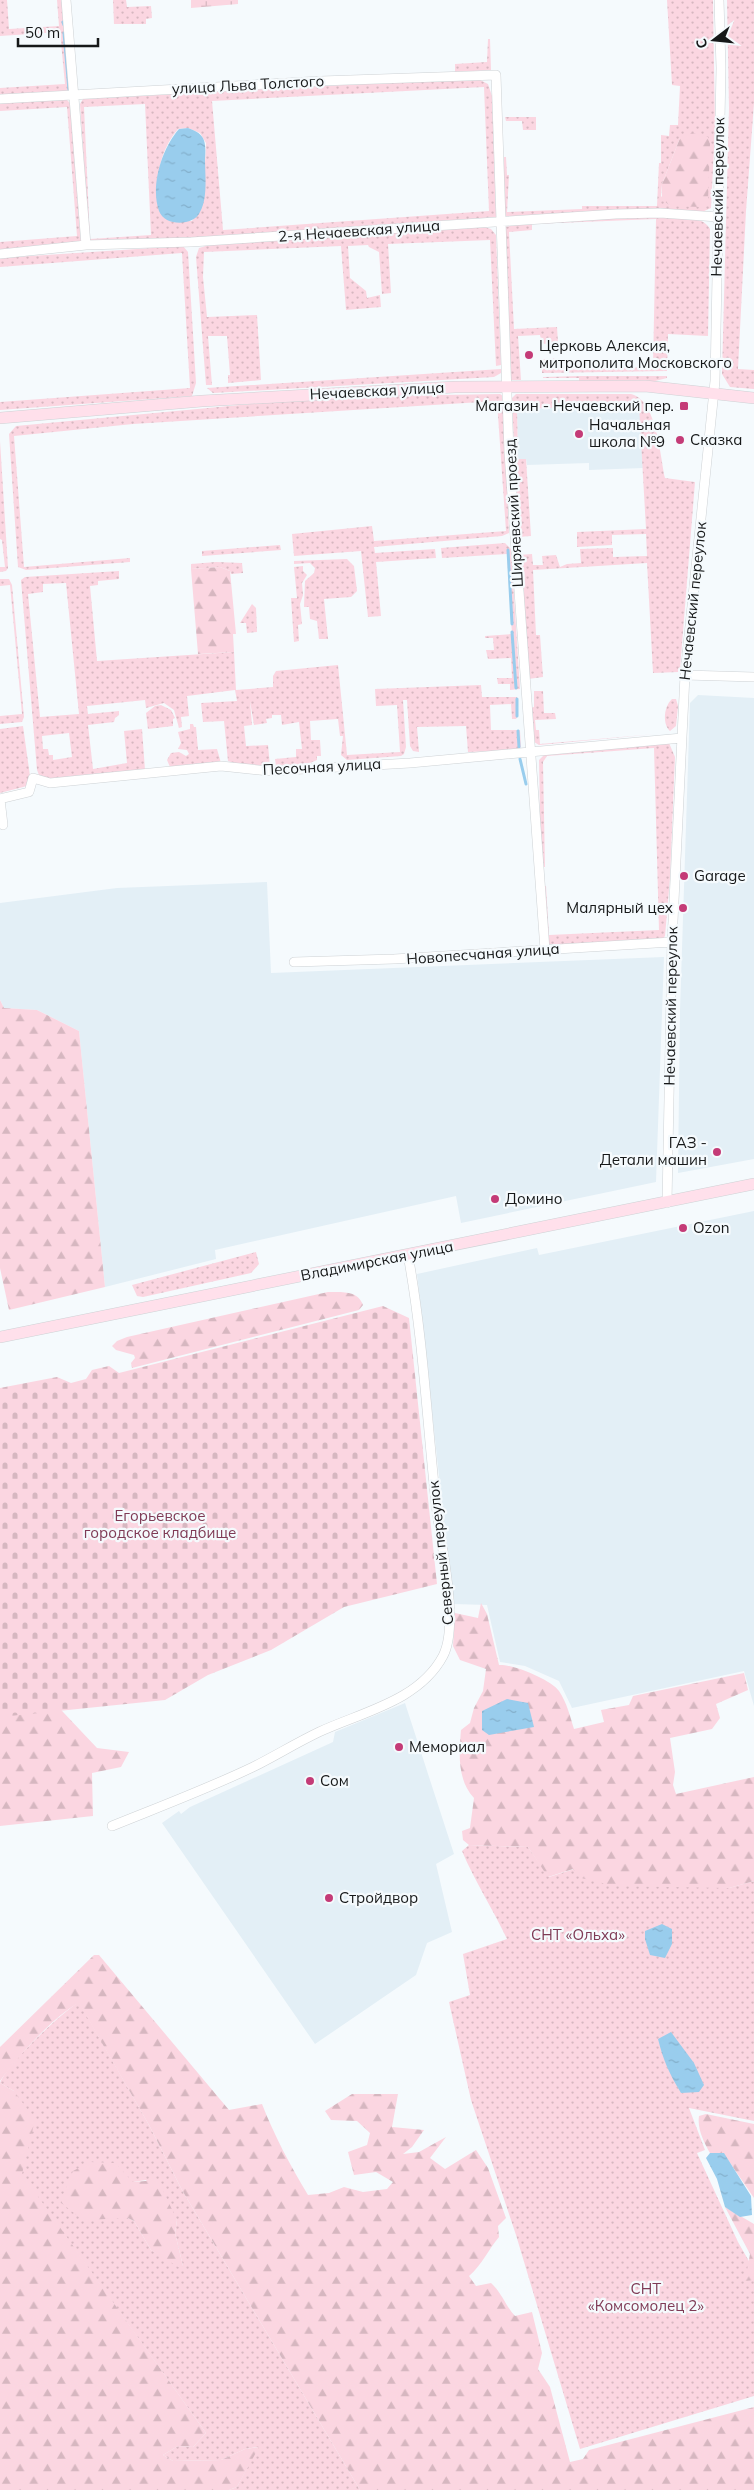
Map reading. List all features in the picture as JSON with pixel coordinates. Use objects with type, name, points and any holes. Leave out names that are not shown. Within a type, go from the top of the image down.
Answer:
[{"type":"street","points":[[66,0],[86,246]]},
{"type":"street","name":"Нечаевский переулок","points":[[667,1203],[672,942],[685,675],[714,395],[721,68],[719,0]]},
{"type":"street","name":"улица Льва Толстого","points":[[0,99],[321,81],[496,75]]},
{"type":"street","name":"Ширяевский проезд","points":[[496,75],[511,482],[545,950]]},
{"type":"street","name":"2-я Нечаевская улица","points":[[0,254],[86,246],[191,242],[660,213],[718,217]]},
{"type":"street","name":"Нечаевская улица","points":[[0,418],[202,401],[356,391],[508,386],[645,386],[754,398]]},
{"type":"street","points":[[685,675],[754,677]]},
{"type":"street","name":"Песочная улица","points":[[3,825],[0,799],[29,792],[33,778],[50,783],[221,766],[269,771],[410,763],[530,750],[682,738]]},
{"type":"street","name":"Новопесчаная улица","points":[[294,962],[394,959],[672,942]]},
{"type":"street","name":"Владимирская улица","points":[[0,1337],[754,1184]]},
{"type":"street","name":"Северный переулок","points":[[112,1826],[207,1787],[319,1732],[407,1694],[425,1679],[444,1655],[448,1641],[449,1599],[436,1505],[416,1294],[408,1255]]},
{"type":"shaded area","name":"Начальная школа №9","points":[[640,405],[643,468],[589,470],[589,463],[527,465],[526,459],[518,459],[517,409]]},
{"type":"shaded area","points":[[698,695],[754,698],[754,1159],[678,1173],[680,1010],[690,703]]},
{"type":"shaded area","points":[[267,882],[271,973],[664,957],[656,1182],[461,1223],[456,1196],[215,1250],[216,1259],[105,1287],[79,1031],[37,1010],[4,1008],[0,1000],[0,903],[117,888]]},
{"type":"shaded area","points":[[754,1211],[754,1706],[744,1671],[572,1708],[559,1681],[525,1666],[500,1662],[487,1605],[453,1604],[417,1274],[537,1248],[539,1255]]},
{"type":"shaded area","name":"Стройдвор","points":[[405,1703],[454,1854],[436,1864],[452,1932],[427,1943],[416,1975],[315,2044],[162,1823],[179,1811],[181,1814],[190,1807],[333,1742],[335,1732]]},
{"type":"green space","points":[[0,0],[7,0],[9,29],[59,26],[57,0],[63,0],[70,93],[0,97],[0,88],[65,84],[60,32],[0,36]]},
{"type":"green space","points":[[113,0],[126,0],[127,7],[151,6],[152,18],[146,19],[146,24],[114,24]]},
{"type":"green space","points":[[191,0],[238,0],[238,4],[191,8]]},
{"type":"green space","points":[[667,0],[713,0],[715,129],[711,208],[702,212],[506,216],[504,212],[504,157],[506,157],[507,175],[509,175],[507,212],[582,209],[582,206],[657,206],[659,163],[661,163],[661,135],[669,136],[670,125],[678,125],[680,86],[672,85]],"holes":[[[680,138],[670,206],[661,196],[662,184]]]},
{"type":"green space","points":[[727,0],[754,0],[754,103],[746,211],[738,369],[754,370],[754,389],[730,387],[722,374],[729,108]]},
{"type":"green space","points":[[488,39],[490,39],[491,70],[455,72],[455,64],[487,62]]},
{"type":"green space","points":[[476,78],[488,84],[492,96],[496,217],[226,236],[94,242],[89,239],[80,104],[83,99]],"holes":[[[484,87],[489,211],[223,230],[212,101]],[[145,104],[151,235],[90,239],[84,107]],[[188,128],[200,133],[206,143],[203,203],[192,221],[173,221],[161,214],[159,202],[159,169],[166,148],[178,129]]]},
{"type":"green space","points":[[66,99],[70,103],[81,243],[0,250],[0,242],[77,236],[67,107],[0,111],[0,103]]},
{"type":"green space","points":[[505,117],[536,117],[536,130],[523,130],[522,121],[506,121]]},
{"type":"green space","points":[[692,133],[708,137],[710,144],[708,201],[702,207],[670,206],[662,199],[662,184],[680,138]]},
{"type":"green space","points":[[656,216],[694,219],[706,224],[710,229],[708,336],[668,334],[667,371],[542,373],[542,361],[544,359],[559,358],[560,370],[653,367],[656,219],[532,224],[532,230],[509,232],[514,329],[557,327],[558,343],[542,344],[540,335],[518,336],[521,380],[511,380],[505,227],[528,222]]},
{"type":"green space","points":[[484,227],[491,229],[496,235],[501,365],[496,366],[490,240],[388,244],[391,293],[382,294],[379,252],[368,245],[348,246],[350,278],[366,291],[367,298],[380,295],[381,307],[346,310],[341,246],[204,252],[203,277],[207,317],[257,315],[261,380],[228,383],[228,375],[230,375],[227,336],[208,336],[212,385],[206,385],[196,257],[199,248],[209,245]]},
{"type":"green space","points":[[183,246],[188,252],[196,383],[192,396],[0,410],[0,402],[190,388],[182,253],[0,267],[0,258]]},
{"type":"green space","points":[[501,369],[501,373],[494,377],[213,393],[207,388]]},
{"type":"green space","points":[[667,376],[667,378],[655,381],[579,381],[579,378],[543,378]]},
{"type":"green space","points":[[500,394],[503,396],[509,533],[502,536],[374,547],[375,553],[435,549],[436,558],[376,562],[381,616],[368,617],[361,551],[294,556],[292,534],[372,526],[374,541],[506,531],[497,401],[133,424],[14,436],[24,567],[130,558],[130,562],[26,570],[18,567],[9,434],[16,426],[260,403],[383,396]]},
{"type":"green space","points":[[516,394],[631,394],[640,398],[652,417],[665,478],[695,482],[680,669],[678,672],[653,673],[647,563],[533,570],[536,635],[540,635],[543,677],[528,679],[519,555],[532,554],[533,565],[543,565],[542,556],[556,555],[560,567],[567,564],[581,563],[580,549],[613,548],[613,557],[647,556],[646,534],[612,535],[612,545],[577,547],[577,532],[646,529],[639,405],[517,409],[518,459],[526,459],[531,536],[518,537],[512,398]]},
{"type":"green space","points":[[0,441],[8,568],[6,571],[0,572],[0,567],[5,567],[2,540],[0,539]]},
{"type":"green space","points":[[505,543],[511,549],[520,689],[510,690],[510,684],[498,684],[497,678],[512,678],[511,658],[488,659],[486,650],[494,650],[493,638],[485,638],[485,636],[512,634],[507,554],[442,558],[441,548]]},
{"type":"green space","points":[[280,545],[281,550],[202,556],[202,551]]},
{"type":"green space","points":[[347,559],[354,566],[357,591],[351,597],[324,599],[328,639],[319,639],[317,621],[310,619],[309,607],[304,607],[305,581],[314,573],[315,568],[310,563],[294,564],[294,561]]},
{"type":"green space","points":[[216,562],[242,563],[243,573],[231,574],[230,571],[220,567],[191,569],[191,564]]},
{"type":"green space","points":[[303,566],[303,571],[307,575],[302,583],[303,595],[300,604],[302,624],[298,625],[299,641],[294,642],[291,598],[297,598],[294,567]]},
{"type":"green space","points":[[220,567],[230,571],[236,634],[233,634],[234,652],[198,654],[191,569]]},
{"type":"green space","points":[[119,571],[119,579],[98,581],[98,585],[90,586],[97,661],[234,652],[236,690],[273,687],[273,676],[276,671],[338,665],[347,755],[400,752],[397,705],[376,706],[375,689],[481,685],[482,697],[517,697],[518,715],[516,719],[512,719],[511,704],[490,705],[491,730],[520,730],[521,747],[517,750],[468,752],[466,726],[417,727],[419,752],[413,751],[410,746],[407,700],[403,700],[406,747],[404,754],[401,756],[347,760],[341,755],[343,736],[340,736],[338,719],[310,721],[311,740],[320,740],[321,756],[317,756],[317,760],[310,763],[276,766],[275,759],[296,757],[296,749],[302,749],[299,722],[282,725],[281,715],[272,715],[272,718],[266,719],[267,723],[254,725],[250,701],[252,725],[244,726],[246,746],[268,745],[270,766],[249,768],[228,761],[224,721],[203,722],[201,703],[237,701],[235,690],[187,696],[189,716],[181,717],[182,727],[179,728],[174,710],[164,703],[146,708],[145,700],[87,706],[88,714],[119,711],[119,715],[115,718],[114,722],[88,725],[93,769],[127,763],[124,731],[142,729],[145,770],[46,780],[39,775],[37,770],[21,580],[25,577]],"holes":[[[66,583],[79,714],[40,717],[28,594],[43,592],[43,584]],[[69,733],[72,757],[53,760],[53,755],[49,755],[48,749],[43,749],[42,736]]]},
{"type":"green space","points":[[0,579],[9,579],[12,585],[24,717],[22,722],[0,724],[0,716],[22,714],[10,585],[0,586]]},
{"type":"green space","points":[[252,604],[256,608],[257,632],[247,633],[246,623],[240,623]]},
{"type":"green space","points":[[534,691],[543,691],[544,713],[555,713],[556,719],[535,720],[536,730],[539,730],[540,744],[656,734],[539,745],[534,742],[530,708],[534,707]]},
{"type":"green space","points":[[672,699],[676,699],[678,706],[676,726],[670,731],[667,728],[665,715],[667,706]]},
{"type":"green space","points":[[161,705],[171,710],[175,718],[173,719],[173,726],[148,729],[146,713],[155,706]]},
{"type":"green space","points":[[190,724],[196,727],[198,750],[217,749],[221,763],[170,767],[167,760],[171,753],[179,752],[186,756],[189,754],[187,750],[178,749],[181,743],[178,732],[190,729]]},
{"type":"green space","points":[[23,726],[30,776],[27,786],[0,793],[0,729]]},
{"type":"green space","points":[[669,743],[675,757],[670,878],[665,936],[662,940],[549,944],[542,886],[546,886],[549,935],[659,930],[654,748],[547,756],[543,762],[545,867],[541,867],[539,760],[546,753]]},
{"type":"green space","points":[[0,1000],[4,1008],[37,1010],[79,1031],[105,1287],[9,1310],[0,1268]]},
{"type":"green space","points":[[256,1252],[259,1264],[251,1273],[143,1297],[137,1296],[132,1285]]},
{"type":"green space","points":[[328,1292],[353,1294],[361,1300],[363,1305],[359,1310],[132,1368],[131,1363],[135,1358],[134,1355],[116,1350],[112,1346],[117,1341],[127,1337]]},
{"type":"green space","name":"Егорьевское городское кладбище","points":[[383,1306],[409,1318],[437,1584],[344,1607],[271,1650],[208,1675],[165,1700],[0,1717],[0,1388],[57,1377],[71,1383],[86,1379],[92,1370],[109,1366],[119,1373]]},
{"type":"green space","points":[[481,1603],[487,1614],[499,1665],[522,1670],[555,1687],[564,1700],[574,1729],[604,1722],[601,1710],[629,1705],[633,1696],[744,1673],[748,1690],[716,1704],[720,1718],[712,1729],[670,1738],[675,1772],[673,1785],[676,1794],[754,1777],[754,1881],[729,1888],[615,1886],[581,1878],[573,1869],[548,1877],[528,1847],[469,1845],[463,1840],[462,1831],[470,1828],[474,1798],[468,1791],[460,1766],[461,1730],[470,1723],[474,1708],[483,1691],[486,1669],[460,1660],[453,1646],[455,1613],[478,1618]]},
{"type":"green space","points":[[0,1652],[31,1678],[97,1748],[129,1752],[121,1767],[92,1773],[93,1816],[0,1826]]},
{"type":"green space","name":"СНТ «Комсомолец 2»","points":[[469,1845],[528,1847],[549,1877],[574,1869],[729,1888],[754,1881],[754,2121],[689,2108],[705,2150],[697,2153],[738,2242],[754,2270],[754,2396],[580,2449],[516,2235],[471,2100],[449,2002],[470,1995],[463,1954],[507,1939],[462,1851]]},
{"type":"green space","points":[[94,1955],[99,1955],[229,2110],[262,2104],[283,2151],[308,2195],[329,2193],[344,2187],[363,2192],[387,2189],[393,2182],[376,2172],[354,2175],[348,2152],[367,2145],[370,2133],[357,2121],[331,2120],[325,2111],[352,2094],[398,2094],[392,2127],[424,2130],[412,2147],[403,2154],[419,2152],[446,2137],[430,2158],[445,2169],[476,2150],[488,2168],[506,2218],[498,2226],[499,2237],[478,2267],[469,2276],[476,2286],[491,2283],[515,2316],[532,2312],[542,2353],[538,2369],[550,2387],[570,2462],[583,2459],[589,2450],[754,2407],[754,2490],[360,2490],[182,2190],[149,2125],[79,2003],[48,2027],[26,2049],[0,2081],[0,2047]]},
{"type":"green space","points":[[79,2002],[149,2125],[182,2190],[360,2490],[229,2490],[237,2487],[258,2447],[245,2449],[221,2460],[173,2461],[163,2455],[178,2446],[193,2447],[206,2433],[21,2174],[14,2091],[0,2083],[23,2052],[48,2027]],"holes":[[[146,2180],[177,2220],[175,2233],[183,2266],[151,2250],[134,2221],[128,2218],[133,2182]]]},
{"type":"green space","points":[[0,2083],[14,2091],[35,2120],[22,2174],[206,2433],[193,2447],[178,2446],[163,2455],[173,2461],[221,2460],[245,2449],[259,2447],[237,2487],[229,2490],[0,2490]]},
{"type":"green space","points":[[706,2114],[754,2124],[754,2198],[724,2154],[710,2153],[703,2140],[699,2126],[699,2116]]},
{"type":"green space","points":[[90,2162],[115,2163],[133,2182],[158,2180],[177,2220],[175,2233],[183,2266],[180,2268],[151,2250],[134,2221],[128,2218],[83,2220],[60,2202],[73,2171]]},
{"type":"green space","points":[[725,2207],[754,2224],[754,2280],[745,2281],[750,2254]]},
{"type":"water","points":[[188,128],[194,130],[204,139],[206,186],[203,206],[197,217],[180,223],[167,220],[162,216],[159,211],[156,190],[159,168],[167,146],[179,129]]},
{"type":"water","points":[[507,1699],[528,1703],[534,1727],[489,1735],[482,1730],[482,1711]]},
{"type":"water","points":[[662,1924],[672,1929],[672,1944],[665,1958],[650,1955],[645,1939],[645,1931]]},
{"type":"water","points":[[671,2032],[694,2063],[704,2085],[699,2092],[681,2093],[670,2074],[658,2039]]},
{"type":"water","points":[[710,2153],[724,2153],[751,2196],[752,2215],[740,2217],[725,2207],[717,2179],[706,2158]]},
{"type":"waterway","points":[[64,33],[69,90]]},
{"type":"waterway","points":[[508,550],[512,624]]},
{"type":"waterway","points":[[512,632],[516,688]]},
{"type":"waterway","points":[[517,699],[517,716]]},
{"type":"waterway","points":[[518,731],[519,747]]},
{"type":"waterway","points":[[520,759],[526,784]]},
{"type":"place","name":"Церковь Алексия, митрополита Московского","points":[[529,355]]},
{"type":"place","name":"Магазин - Нечаевский пер.","points":[[684,406]]},
{"type":"place","name":"Начальная школа №9","points":[[579,434]]},
{"type":"place","name":"Сказка","points":[[680,440]]},
{"type":"place","name":"Garage","points":[[684,876]]},
{"type":"place","name":"Малярный цех","points":[[683,908]]},
{"type":"place","name":"ГАЗ - Детали машин","points":[[717,1152]]},
{"type":"place","name":"Домино","points":[[495,1199]]},
{"type":"place","name":"Ozon","points":[[683,1228]]},
{"type":"place","name":"Мемориал","points":[[399,1747]]},
{"type":"place","name":"Сом","points":[[310,1781]]},
{"type":"place","name":"Стройдвор","points":[[329,1898]]},
{"type":"park label","name":"СНТ «Ольха»","points":[[578,1935]]}]
